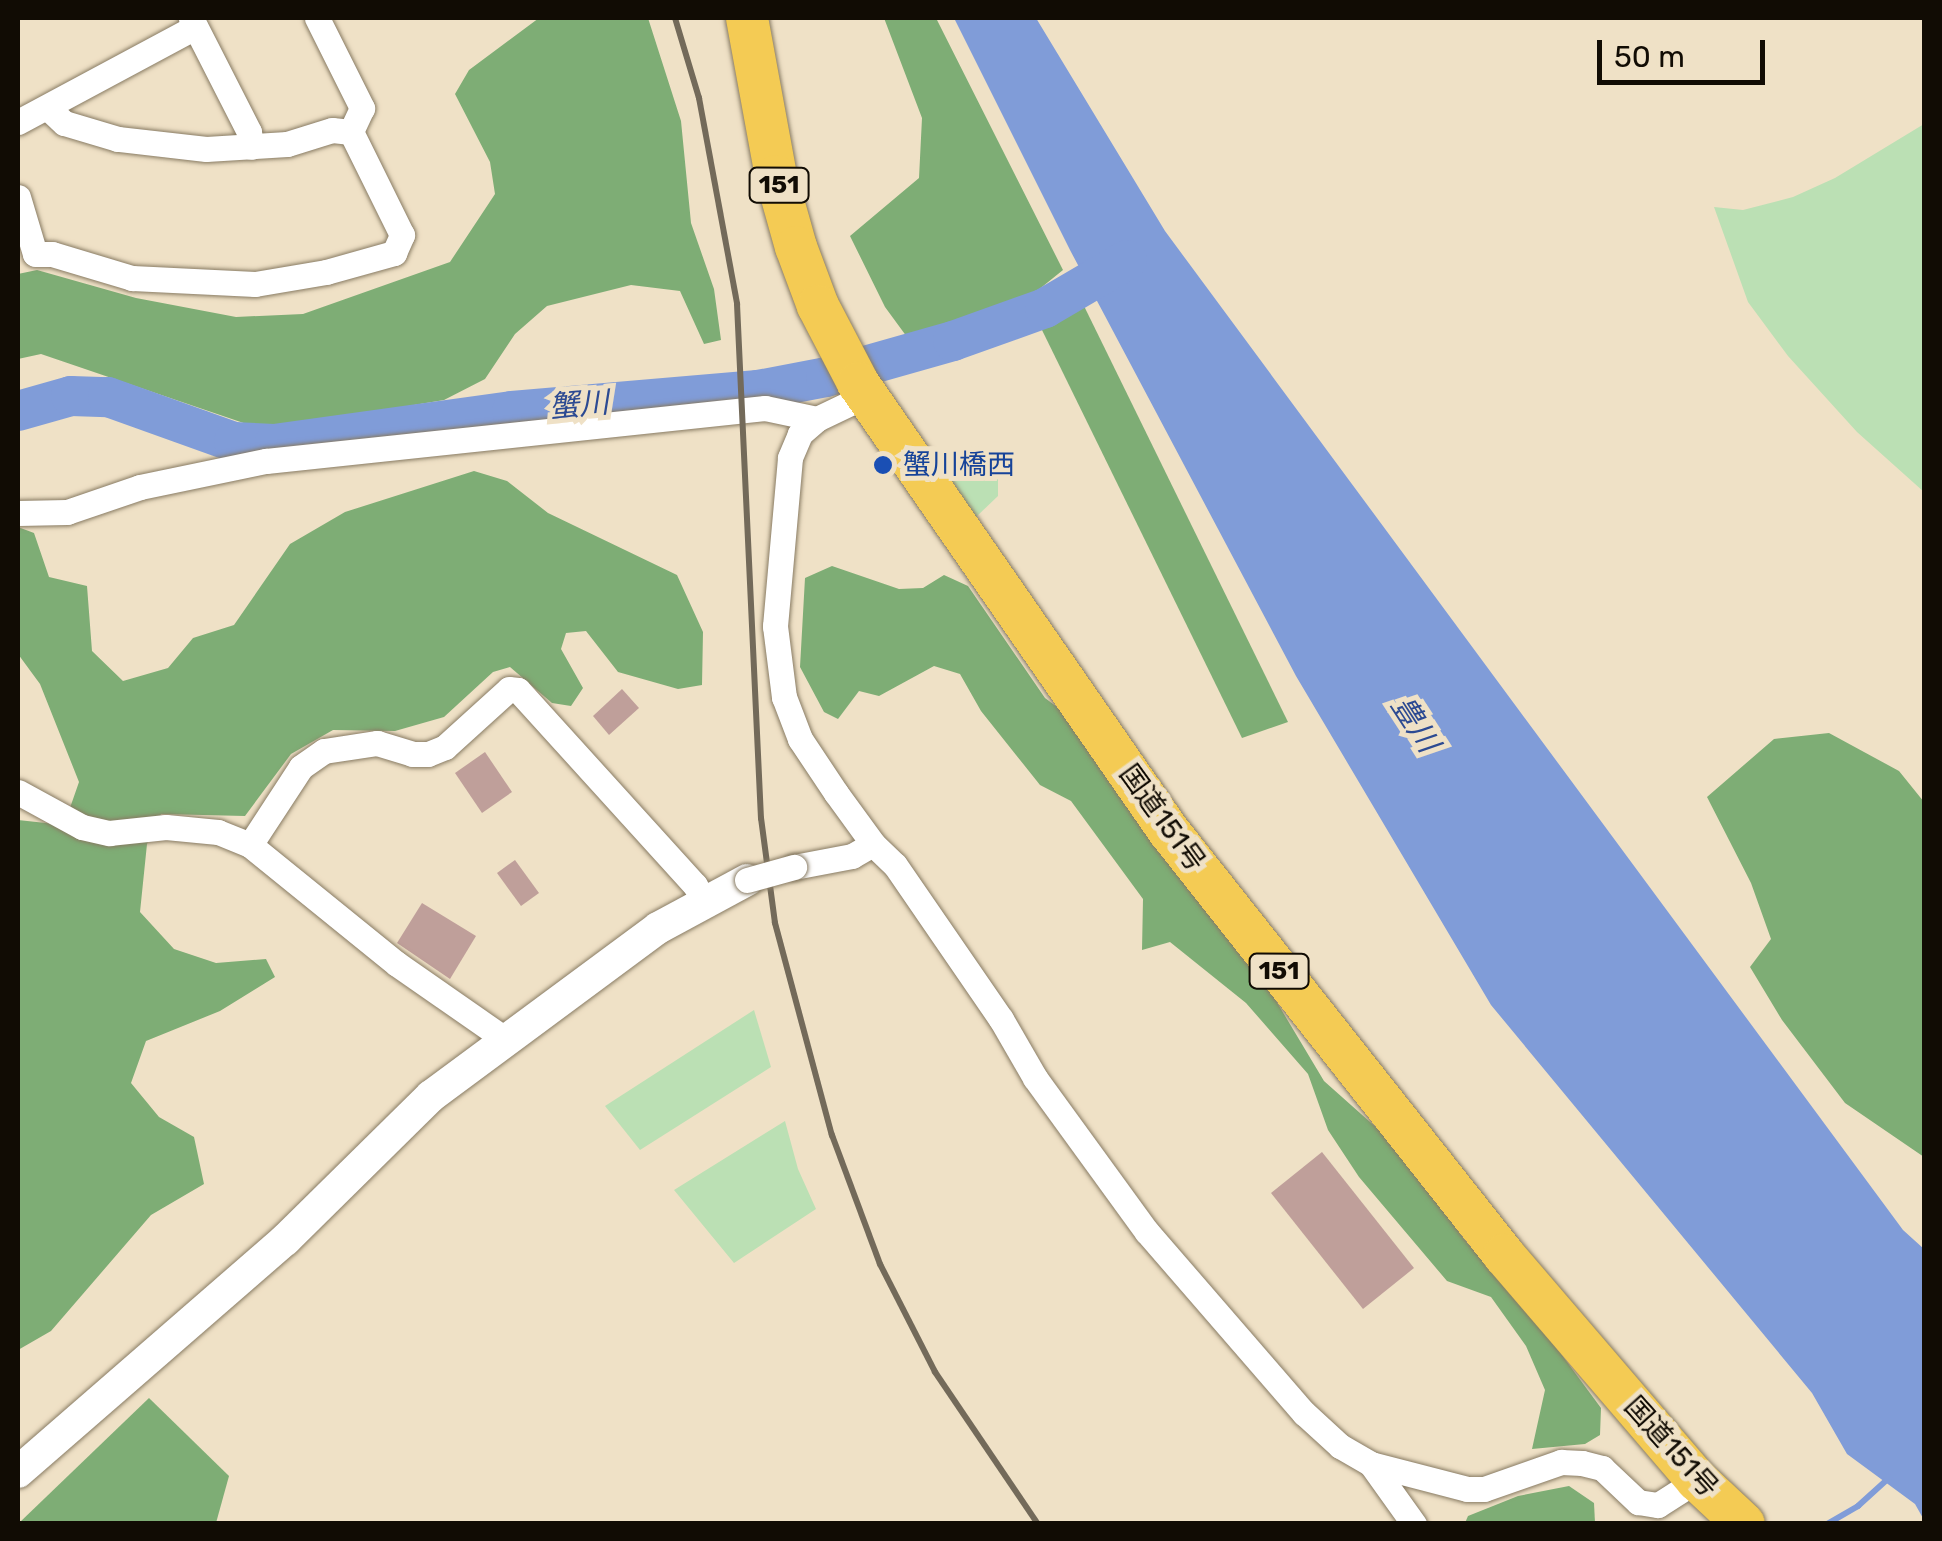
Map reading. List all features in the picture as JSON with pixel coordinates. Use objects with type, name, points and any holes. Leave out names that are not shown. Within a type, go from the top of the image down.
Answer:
[{"type":"highway","name":"国道151号","points":[[746,18],[776,176],[796,247],[837,345],[863,389],[1168,830],[1504,1256],[1697,1480],[1744,1524]]},
{"type":"street","points":[[317,18],[362,108],[351,132]]},
{"type":"street","points":[[18,122],[49,108],[193,22],[249,132],[251,147]]},
{"type":"street","points":[[49,108],[64,123],[118,139],[206,149],[287,144],[332,130],[351,132]]},
{"type":"street","points":[[18,196],[26,257],[52,254],[132,278],[223,285],[326,272],[394,253],[402,235],[351,132]]},
{"type":"street","points":[[863,389],[800,434],[790,458],[777,659],[784,697],[800,739],[873,844],[895,865],[1001,1018],[1035,1078],[1148,1232],[1304,1413],[1340,1446],[1371,1464],[1467,1489],[1484,1489],[1562,1462],[1582,1462],[1602,1468],[1638,1502],[1658,1505],[1697,1480]]},
{"type":"street","points":[[18,513],[66,512],[184,476],[286,459],[765,408],[817,420]]},
{"type":"street","points":[[250,845],[292,778],[324,751],[376,743],[412,754],[428,754],[445,747],[509,689],[518,690],[696,884],[704,901]]},
{"type":"street","points":[[18,792],[40,808],[82,827],[110,833],[166,827],[218,832],[250,845],[396,964],[505,1039]]},
{"type":"street","points":[[18,1472],[285,1240],[431,1096],[505,1039],[658,928],[704,901],[747,880],[852,856],[873,844]]},
{"type":"street","points":[[1371,1464],[1414,1524]]},
{"type":"green space","points":[[539,18],[648,18],[681,121],[691,223],[714,289],[721,340],[704,344],[680,291],[631,285],[547,306],[515,334],[485,379],[444,400],[264,430],[41,354],[18,359],[18,274],[37,270],[136,298],[236,317],[303,314],[450,262],[495,194],[490,162],[455,94],[469,70]]},
{"type":"green space","points":[[884,18],[936,18],[1063,270],[1032,295],[907,337],[885,307],[850,236],[919,178],[922,118]]},
{"type":"green space","points":[[1924,124],[1924,492],[1857,432],[1788,356],[1748,302],[1714,207],[1743,210],[1793,197],[1835,178]]},
{"type":"green space","points":[[1084,306],[1288,722],[1242,738],[1041,328]]},
{"type":"green space","points":[[989,452],[998,478],[998,496],[976,517],[944,469]]},
{"type":"green space","points":[[474,471],[507,481],[548,513],[677,575],[703,632],[702,685],[678,689],[618,672],[586,631],[566,633],[561,649],[583,688],[571,706],[552,703],[510,667],[493,672],[444,717],[395,731],[333,730],[291,754],[245,816],[161,814],[147,844],[140,912],[174,949],[216,963],[266,959],[275,977],[220,1011],[146,1041],[131,1083],[159,1117],[194,1137],[204,1184],[151,1215],[51,1331],[18,1350],[18,820],[64,825],[79,782],[40,684],[18,654],[18,527],[34,533],[49,577],[87,586],[92,651],[123,681],[168,668],[193,638],[234,625],[290,544],[345,512]]},
{"type":"green space","points":[[832,566],[899,589],[923,588],[944,575],[968,586],[1045,698],[1069,716],[1248,954],[1324,1081],[1397,1146],[1464,1239],[1553,1343],[1601,1408],[1600,1435],[1585,1444],[1532,1449],[1545,1390],[1526,1346],[1491,1297],[1447,1281],[1359,1177],[1328,1130],[1308,1074],[1246,1003],[1170,942],[1142,950],[1143,899],[1071,801],[1040,785],[981,711],[960,674],[934,666],[879,696],[859,691],[838,719],[824,712],[800,667],[805,578]]},
{"type":"green space","points":[[1829,733],[1899,771],[1924,802],[1924,1157],[1845,1103],[1782,1020],[1750,967],[1771,939],[1751,883],[1707,797],[1774,739]]},
{"type":"green space","points":[[754,1010],[771,1067],[640,1150],[605,1106]]},
{"type":"green space","points":[[785,1121],[798,1169],[816,1209],[734,1263],[674,1190]]},
{"type":"green space","points":[[149,1398],[229,1476],[216,1523],[19,1523]]},
{"type":"green space","points":[[1569,1486],[1594,1503],[1595,1523],[1465,1523],[1468,1516],[1518,1496]]},
{"type":"water","name":"豊川","points":[[954,18],[1036,18],[1165,231],[1903,1230],[1924,1249],[1924,1520],[1915,1504],[1847,1454],[1812,1393],[1491,1005],[1296,676],[1070,250]]},
{"type":"building","points":[[622,689],[639,708],[609,735],[593,716]]},
{"type":"building","points":[[485,752],[512,792],[482,813],[455,773]]},
{"type":"building","points":[[515,860],[539,893],[521,906],[497,873]]},
{"type":"building","points":[[422,903],[476,936],[450,979],[397,943]]},
{"type":"building","points":[[1322,1152],[1414,1268],[1363,1309],[1271,1193]]},
{"type":"waterway","name":"蟹川","points":[[18,411],[71,396],[108,397],[234,442],[274,444],[512,411],[758,390],[826,377],[953,341],[1045,308],[1127,260]]},
{"type":"waterway","points":[[1827,1524],[1858,1506],[1890,1477]]},
{"type":"railway","points":[[675,18],[699,98],[737,304],[761,818],[775,923],[832,1135],[880,1264],[935,1372],[1038,1524]]},
{"type":"place","name":"蟹川橋西","points":[[883,465]]}]
